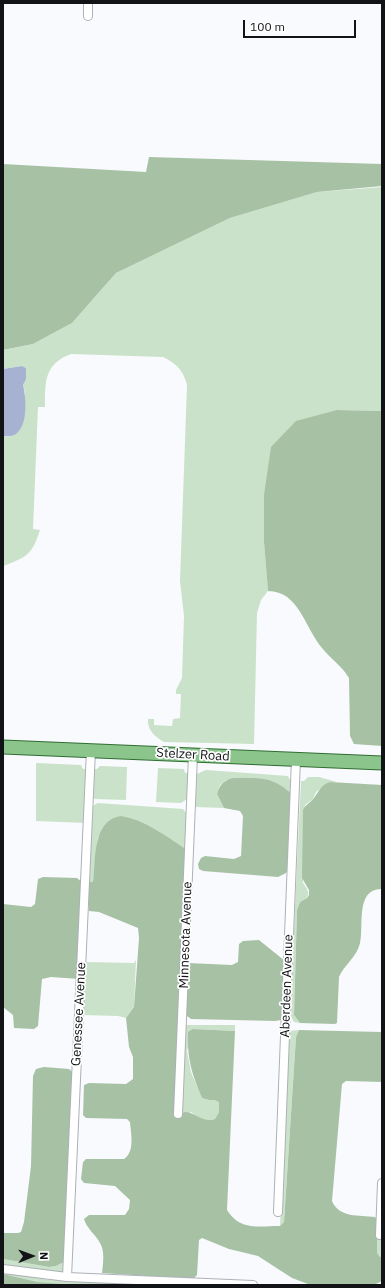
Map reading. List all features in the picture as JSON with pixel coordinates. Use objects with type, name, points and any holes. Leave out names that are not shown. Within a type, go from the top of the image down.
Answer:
[{"type":"main road","name":"Stelzer Road","points":[[3,747],[382,763]]},
{"type":"street","points":[[88,3],[88,16]]},
{"type":"street","name":"Genessee Avenue","points":[[67,1276],[91,750]]},
{"type":"street","name":"Minnesota Avenue","points":[[178,1114],[193,755]]},
{"type":"street","name":"Aberdeen Avenue","points":[[278,1212],[296,759]]},
{"type":"street","points":[[380,1235],[382,1184]]},
{"type":"street","points":[[3,1269],[67,1276],[169,1283],[253,1285]]},
{"type":"green space","points":[[149,157],[382,164],[382,186],[317,192],[230,218],[116,273],[72,323],[33,344],[3,350],[3,164],[146,172]]},
{"type":"green space","points":[[382,187],[382,411],[337,410],[264,542],[268,591],[261,600],[257,613],[254,744],[164,742],[152,733],[149,727],[148,719],[154,719],[154,725],[172,726],[173,719],[180,718],[181,694],[176,694],[176,690],[182,678],[184,616],[180,581],[187,385],[185,380],[179,368],[163,357],[71,354],[62,358],[56,363],[51,369],[46,382],[45,407],[38,407],[33,529],[40,530],[34,545],[28,554],[3,566],[3,436],[9,437],[25,393],[23,385],[26,378],[26,368],[22,366],[3,369],[3,350],[33,344],[72,323],[116,273],[230,218],[317,192]]},
{"type":"green space","points":[[337,410],[382,411],[382,746],[354,744],[350,736],[349,678],[316,640],[294,604],[287,597],[279,593],[268,591],[264,542],[264,495],[271,447],[296,421]]},
{"type":"green space","points":[[36,763],[81,765],[83,769],[86,769],[86,823],[36,821]]},
{"type":"green space","points":[[100,766],[127,767],[126,800],[95,799],[92,797],[94,769],[97,769]]},
{"type":"green space","points":[[158,768],[184,769],[185,773],[190,773],[187,799],[181,803],[156,802]]},
{"type":"green space","points":[[206,770],[288,776],[290,780],[293,780],[294,802],[226,780],[220,785],[217,794],[224,808],[195,807],[197,774]]},
{"type":"green space","points":[[308,777],[319,777],[337,782],[330,782],[316,792],[313,799],[305,805],[303,883],[307,889],[308,896],[300,902],[297,910],[294,1015],[300,1023],[294,1022],[290,1015],[301,781],[304,781]]},
{"type":"green space","points":[[234,778],[265,779],[278,784],[292,794],[290,867],[286,873],[278,877],[203,871],[199,869],[198,864],[201,858],[205,856],[234,859],[241,856],[243,816],[240,811],[224,808],[217,794],[223,783]]},
{"type":"green space","points":[[330,782],[382,785],[382,889],[373,890],[364,901],[360,943],[356,953],[339,977],[337,1023],[300,1023],[294,1015],[297,910],[300,902],[309,895],[309,890],[302,878],[303,810],[322,787]]},
{"type":"green space","points":[[98,803],[183,809],[187,814],[187,854],[98,837],[93,882],[89,882],[91,810],[94,805]]},
{"type":"green space","points":[[121,816],[146,824],[184,848],[187,854],[176,1115],[181,1117],[184,1112],[188,1112],[203,1119],[210,1120],[215,1119],[219,1112],[219,1102],[202,1098],[198,1089],[189,1058],[188,1032],[193,1029],[235,1031],[227,1210],[232,1217],[250,1226],[280,1226],[284,1222],[296,1037],[299,1030],[382,1032],[382,1082],[346,1081],[342,1084],[332,1201],[339,1210],[344,1213],[356,1216],[375,1217],[377,1220],[377,1253],[380,1257],[382,1255],[382,1281],[374,1285],[308,1284],[292,1278],[258,1256],[229,1249],[202,1238],[199,1240],[197,1275],[193,1279],[102,1273],[102,1246],[87,1226],[84,1219],[89,1215],[125,1215],[129,1209],[130,1200],[115,1186],[84,1183],[81,1179],[83,1162],[86,1159],[124,1159],[130,1152],[132,1142],[130,1122],[127,1119],[86,1118],[83,1115],[84,1085],[89,1083],[126,1084],[133,1079],[133,1057],[129,1047],[126,1018],[134,1007],[139,938],[138,928],[99,912],[89,911],[89,882],[93,882],[97,842],[100,833],[105,825],[112,819]]},
{"type":"green space","points":[[43,877],[77,878],[83,883],[79,979],[51,977],[42,979],[38,1026],[34,1029],[14,1028],[13,1015],[3,1007],[3,904],[31,907],[35,904],[38,879]]},
{"type":"green space","points":[[259,940],[285,961],[284,1016],[281,1020],[191,1019],[187,1016],[188,963],[232,965],[238,962],[239,944],[243,941]]},
{"type":"green space","points":[[136,960],[134,1007],[126,1018],[118,1016],[83,1015],[85,962],[134,963]]},
{"type":"green space","points":[[184,1025],[235,1025],[235,1031],[193,1029],[187,1051],[191,1072],[202,1098],[219,1102],[219,1112],[215,1119],[202,1119],[191,1112],[181,1117]]},
{"type":"green space","points":[[299,1030],[296,1037],[284,1222],[280,1226],[289,1031]]},
{"type":"green space","points":[[44,1067],[69,1069],[74,1073],[64,1262],[56,1266],[49,1267],[3,1259],[3,1233],[21,1232],[24,1222],[31,1166],[33,1076],[36,1069]]},
{"type":"green space","points":[[377,1220],[382,1221],[382,1255],[380,1257],[377,1253]]},
{"type":"green space","points":[[3,1259],[49,1267],[56,1266],[64,1262],[64,1270],[59,1273],[3,1265]]},
{"type":"green space","points":[[3,1272],[49,1280],[165,1285],[56,1284],[38,1282],[3,1274]]},
{"type":"green space","points":[[3,1274],[38,1282],[73,1285],[3,1285]]},
{"type":"water","points":[[22,366],[26,368],[26,379],[23,385],[25,396],[25,416],[18,432],[9,436],[3,436],[3,369]]}]
